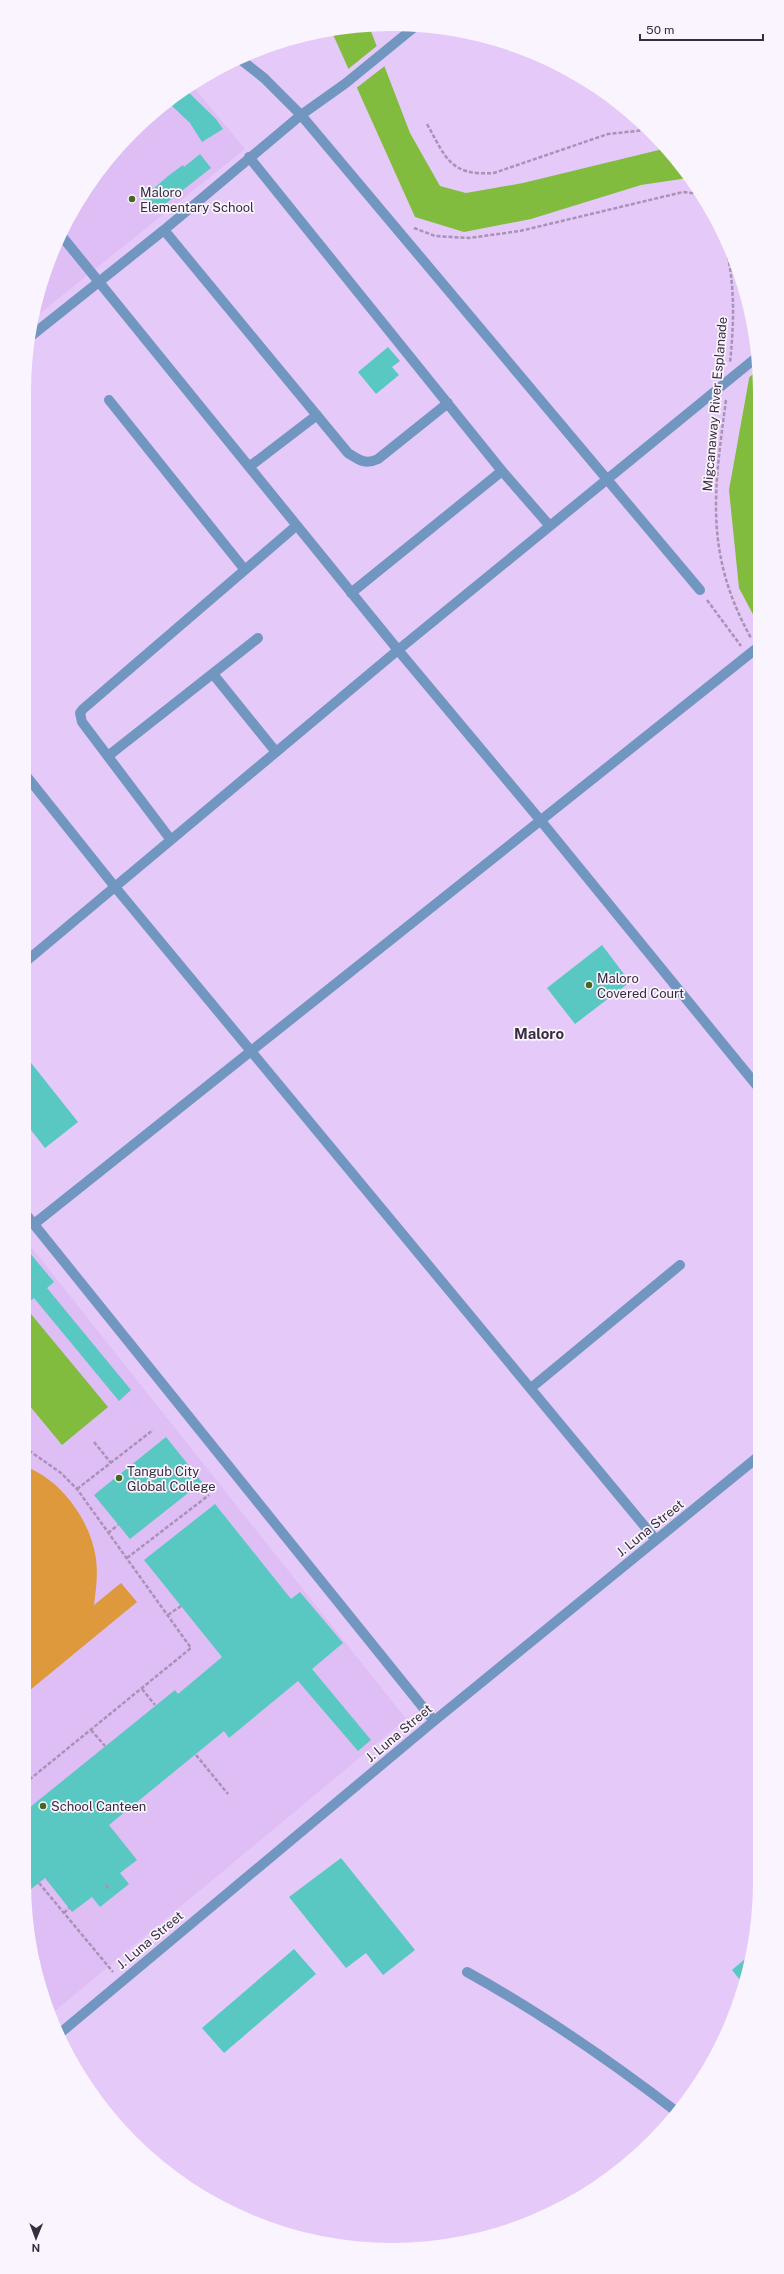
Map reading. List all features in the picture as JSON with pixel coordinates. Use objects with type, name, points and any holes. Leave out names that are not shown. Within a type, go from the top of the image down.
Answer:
[{"type":"street","points":[[36,332],[164,230],[301,115],[346,83],[409,32]]},
{"type":"street","points":[[244,62],[264,78],[301,115],[700,590]]},
{"type":"street","points":[[250,158],[502,471],[549,525]]},
{"type":"street","points":[[164,230],[348,453],[361,462],[370,462],[378,459],[448,403]]},
{"type":"street","points":[[65,240],[296,526],[541,821],[753,1080]]},
{"type":"street","points":[[31,957],[549,525],[751,361]]},
{"type":"street","points":[[109,400],[245,570]]},
{"type":"street","points":[[249,467],[317,416]]},
{"type":"street","points":[[351,593],[502,471]]},
{"type":"street","points":[[171,840],[82,722],[80,713],[296,526]]},
{"type":"street","points":[[108,756],[258,638]]},
{"type":"street","points":[[34,1224],[753,651]]},
{"type":"street","points":[[213,674],[276,752]]},
{"type":"street","points":[[31,782],[115,887],[656,1540]]},
{"type":"street","points":[[31,1220],[434,1722]]},
{"type":"street","points":[[531,1388],[680,1265]]},
{"type":"street","name":"J. Luna Street","points":[[63,2031],[434,1722],[656,1540],[753,1463]]},
{"type":"street","points":[[467,1972],[525,2004],[566,2030],[672,2109]]},
{"type":"path","points":[[427,124],[445,156],[456,168],[476,174],[494,173],[608,134],[640,131]]},
{"type":"path","points":[[411,227],[434,236],[469,238],[520,231],[683,192],[693,193]]},
{"type":"path","name":"Migcanaway River Esplanade","points":[[730,265],[734,294],[728,380],[716,477],[716,537],[730,596],[753,640]]},
{"type":"path","points":[[700,590],[748,655]]},
{"type":"path","points":[[77,1489],[153,1430]]},
{"type":"path","points":[[94,1442],[111,1463]]},
{"type":"path","points":[[31,1453],[61,1473],[77,1489],[191,1648],[31,1778]]},
{"type":"path","points":[[127,1558],[208,1495]]},
{"type":"path","points":[[108,1533],[118,1525]]},
{"type":"path","points":[[168,1615],[181,1606]]},
{"type":"path","points":[[142,1689],[155,1705]]},
{"type":"path","points":[[91,1730],[105,1746]]},
{"type":"path","points":[[196,1754],[228,1794]]},
{"type":"path","points":[[39,1883],[108,1966]]},
{"type":"path","points":[[106,1885],[110,1890]]},
{"type":"path","points":[[64,1913],[69,1908]]},
{"type":"shaded area","points":[[371,32],[410,133],[440,186],[466,193],[523,183],[659,150],[683,179],[641,185],[531,219],[464,232],[415,217],[334,36]]},
{"type":"shaded area","name":"Maloro Elementary School","points":[[195,89],[245,149],[40,313],[50,276],[58,254],[79,211],[106,172],[121,154],[154,121],[172,106]]},
{"type":"shaded area","points":[[752,364],[753,614],[739,588],[729,490]]},
{"type":"shaded area","name":"Tangub City Global College","points":[[31,1247],[406,1719],[55,2011],[43,1975],[38,1952],[34,1929],[31,1882]]},
{"type":"shaded area","points":[[31,1314],[108,1407],[62,1445],[31,1407]]},
{"type":"shaded area","points":[[31,1469],[38,1472],[62,1491],[81,1516],[88,1530],[97,1565],[94,1605],[121,1583],[137,1602],[31,1689]]},
{"type":"pier","points":[[378,45],[386,65],[355,89],[347,70]]},
{"type":"pier","points":[[751,355],[752,375],[747,379]]},
{"type":"building","points":[[189,93],[216,119],[223,129],[202,142],[190,123],[172,106]]},
{"type":"building","points":[[200,154],[211,168],[155,212],[143,198],[168,176],[183,165],[184,167]]},
{"type":"building","points":[[388,347],[400,361],[392,367],[399,375],[376,394],[358,372]]},
{"type":"building","name":"Maloro Covered Court","points":[[602,945],[630,982],[575,1024],[547,988]]},
{"type":"building","points":[[31,1063],[78,1122],[45,1148],[31,1130]]},
{"type":"building","points":[[31,1254],[54,1282],[47,1288],[131,1390],[119,1401],[34,1298],[31,1301]]},
{"type":"building","points":[[166,1437],[202,1482],[130,1539],[94,1495]]},
{"type":"building","points":[[215,1504],[291,1599],[300,1592],[343,1643],[312,1669],[371,1740],[358,1751],[298,1681],[229,1738],[224,1731],[109,1825],[137,1860],[120,1873],[129,1884],[100,1907],[92,1897],[72,1912],[45,1878],[31,1889],[31,1806],[175,1690],[178,1694],[222,1657],[144,1560]]},
{"type":"building","points":[[341,1858],[415,1950],[383,1975],[366,1953],[346,1968],[289,1897]]},
{"type":"building","points":[[294,1949],[316,1974],[224,2053],[202,2028]]},
{"type":"building","points":[[744,1960],[740,1980],[732,1970]]},
{"type":"place","name":"Maloro Elementary School","points":[[132,199]]},
{"type":"place","name":"Maloro Covered Court","points":[[589,985]]},
{"type":"place","name":"Tangub City Global College","points":[[119,1478]]},
{"type":"place","name":"School Canteen","points":[[43,1806]]},
{"type":"district","name":"Maloro","points":[[539,1033]]}]
